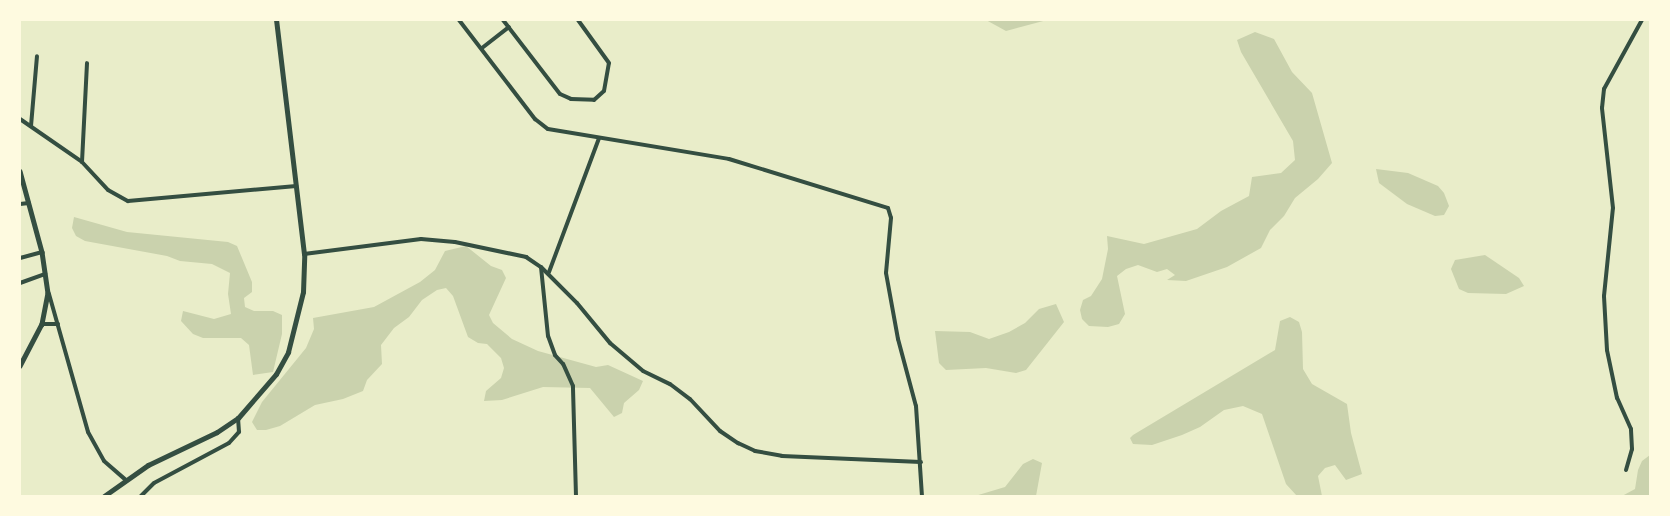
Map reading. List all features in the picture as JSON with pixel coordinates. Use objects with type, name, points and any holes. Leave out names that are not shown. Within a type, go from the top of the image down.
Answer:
[{"type":"main road","points":[[104,496],[125,479],[238,418],[276,374],[288,352],[303,292],[304,254],[276,20]]},
{"type":"street","points":[[459,20],[541,124],[561,132],[729,159],[888,208],[891,218],[886,273],[898,339],[916,406],[922,496]]},
{"type":"street","points":[[504,20],[561,94],[571,99],[594,100],[604,92],[609,63],[578,20]]},
{"type":"street","points":[[1626,470],[1632,449],[1631,429],[1617,398],[1607,350],[1604,296],[1613,208],[1602,108],[1604,89],[1642,20]]},
{"type":"street","points":[[482,48],[509,27]]},
{"type":"street","points":[[31,126],[37,56]]},
{"type":"street","points":[[82,162],[87,63]]},
{"type":"street","points":[[20,119],[82,162],[108,190],[128,201],[296,186]]},
{"type":"street","points":[[549,272],[599,138]]},
{"type":"street","points":[[20,171],[42,252],[48,293],[88,432],[104,461],[125,479]]},
{"type":"street","points":[[20,204],[29,203]]},
{"type":"street","points":[[304,254],[421,238],[455,242],[526,257],[549,272],[610,343],[643,371],[670,384],[690,399],[720,431],[738,443],[755,451],[782,456],[921,462]]},
{"type":"street","points":[[20,258],[42,252]]},
{"type":"street","points":[[541,267],[548,336],[555,355],[563,364],[573,386],[576,496]]},
{"type":"street","points":[[20,283],[45,274]]},
{"type":"street","points":[[20,366],[42,324],[48,293]]},
{"type":"street","points":[[42,324],[58,324]]},
{"type":"street","points":[[141,496],[154,483],[229,443],[239,432],[238,418]]},
{"type":"green space","points":[[986,20],[1047,20],[1006,31]]},
{"type":"green space","points":[[1255,32],[1274,39],[1292,72],[1312,93],[1332,163],[1318,179],[1295,198],[1284,216],[1270,230],[1261,248],[1227,267],[1186,281],[1167,280],[1175,275],[1167,269],[1157,272],[1138,265],[1126,269],[1117,276],[1125,314],[1119,324],[1108,327],[1089,326],[1082,319],[1080,310],[1083,300],[1091,296],[1102,279],[1108,249],[1107,236],[1144,244],[1197,229],[1221,211],[1249,196],[1252,177],[1281,173],[1295,160],[1293,141],[1241,52],[1237,40]]},
{"type":"green space","points":[[1376,169],[1408,173],[1438,186],[1444,193],[1449,206],[1444,215],[1435,216],[1407,204],[1379,183]]},
{"type":"green space","points":[[74,217],[127,232],[228,242],[237,246],[252,282],[252,292],[244,298],[245,307],[254,311],[273,311],[282,315],[282,334],[273,372],[253,375],[249,345],[241,338],[203,338],[193,334],[181,321],[183,311],[214,319],[231,314],[228,294],[230,273],[212,264],[180,261],[167,256],[85,241],[76,236],[72,228]]},
{"type":"green space","points":[[466,246],[491,266],[502,270],[506,278],[489,315],[493,323],[512,339],[538,351],[596,367],[608,365],[643,381],[639,390],[624,403],[622,413],[614,417],[590,388],[543,387],[502,400],[484,401],[486,391],[501,378],[504,368],[501,358],[487,344],[478,343],[468,337],[453,296],[446,288],[437,290],[422,300],[409,317],[394,328],[381,345],[382,364],[367,380],[363,391],[343,399],[315,405],[280,426],[257,430],[252,422],[262,402],[306,348],[314,329],[313,318],[374,307],[420,282],[435,270],[445,251]]},
{"type":"green space","points":[[1485,255],[1519,278],[1524,286],[1506,294],[1468,293],[1459,289],[1451,269],[1455,260]]},
{"type":"green space","points":[[1056,304],[1064,322],[1026,370],[1016,373],[986,368],[946,370],[939,363],[935,331],[970,332],[989,339],[1025,323],[1039,309]]},
{"type":"green space","points":[[1290,317],[1299,322],[1302,332],[1303,369],[1312,384],[1347,404],[1351,433],[1362,474],[1346,480],[1335,465],[1325,468],[1318,476],[1322,496],[1297,496],[1286,484],[1262,414],[1243,406],[1224,410],[1200,427],[1182,435],[1152,445],[1133,444],[1130,438],[1133,435],[1275,350],[1280,321]]},
{"type":"green space","points":[[1650,455],[1650,496],[1622,496],[1635,489],[1638,470],[1642,461]]},
{"type":"green space","points":[[1033,459],[1042,463],[1036,496],[975,496],[1005,487],[1023,464]]}]
